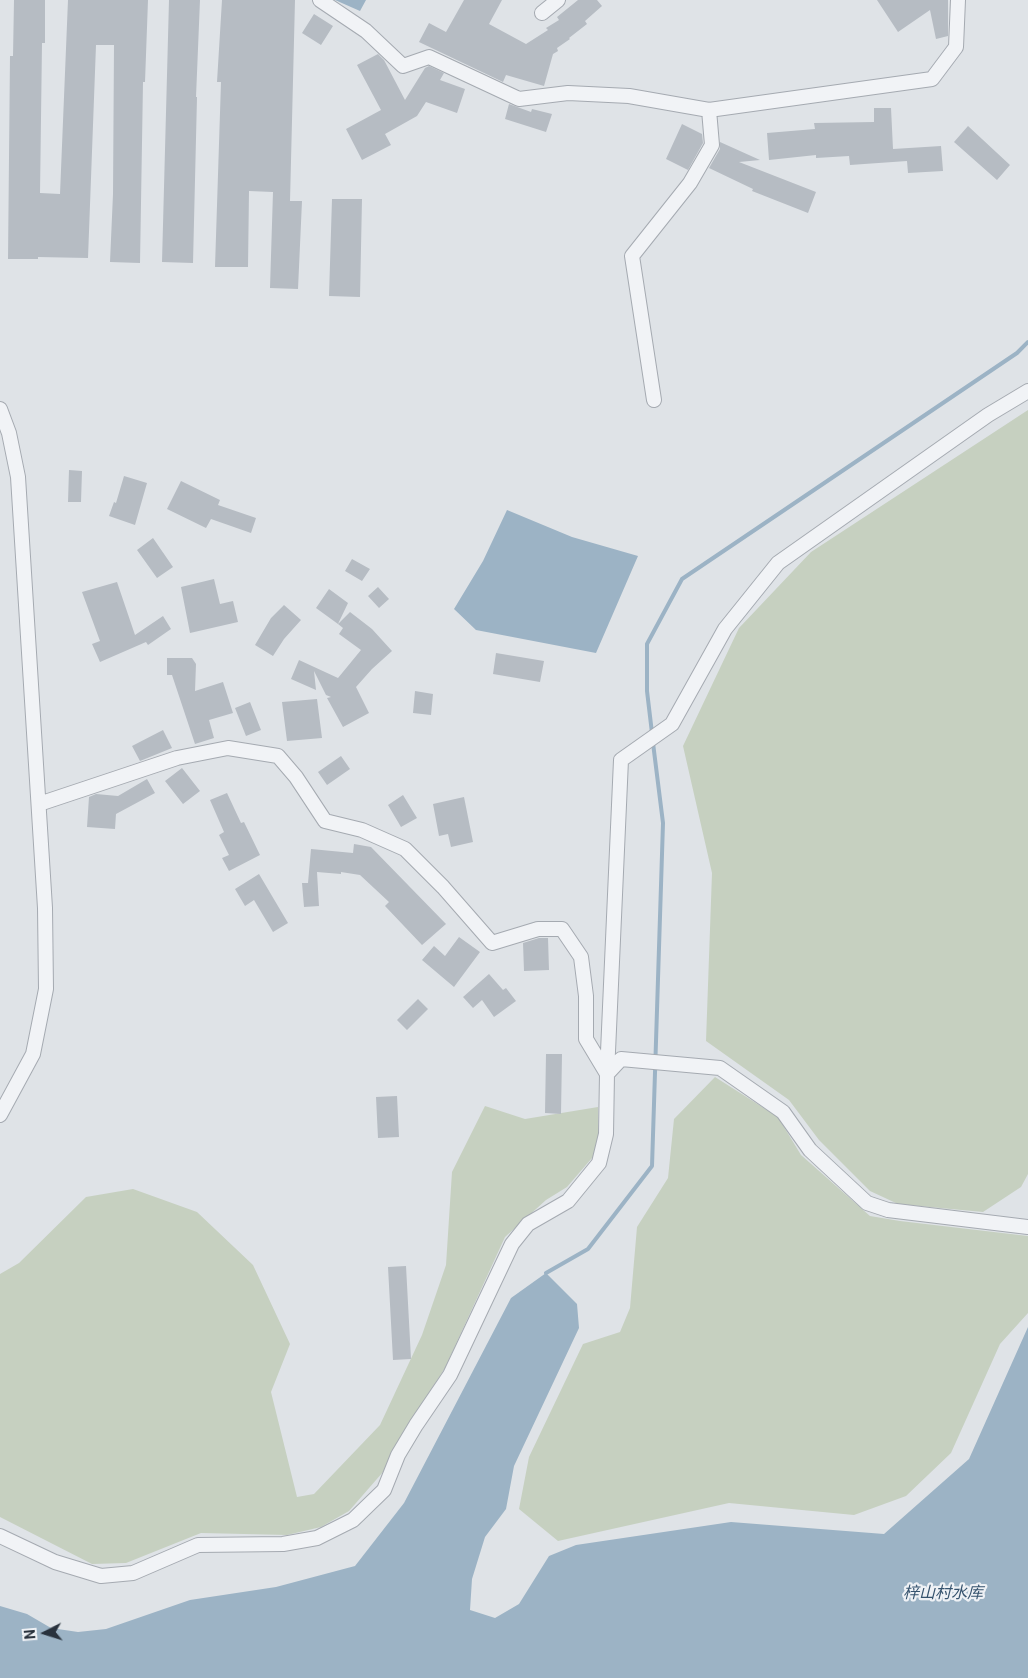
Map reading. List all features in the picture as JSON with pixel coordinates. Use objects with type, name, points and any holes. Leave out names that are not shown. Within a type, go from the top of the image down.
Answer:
[{"type":"street","points":[[320,0],[366,31],[402,66],[429,57],[518,99],[568,93],[620,96],[709,110],[932,79],[956,47],[958,0]]},
{"type":"street","points":[[542,13],[558,0]]},
{"type":"street","points":[[654,400],[632,256],[690,184],[712,146],[709,110]]},
{"type":"street","points":[[0,1536],[55,1562],[102,1576],[133,1573],[198,1545],[283,1544],[317,1538],[353,1520],[384,1490],[398,1455],[416,1424],[450,1375],[512,1244],[528,1224],[568,1201],[599,1163],[606,1134],[620,760],[672,724],[725,628],[778,562],[988,415],[1028,391]]},
{"type":"street","points":[[0,409],[9,433],[18,476],[45,908],[46,990],[33,1054],[0,1114]]},
{"type":"street","points":[[39,804],[177,758],[228,748],[278,756],[296,777],[325,821],[362,830],[405,849],[443,887],[492,943],[538,930],[562,929],[581,957],[586,996],[586,1040],[607,1074]]},
{"type":"street","points":[[607,1074],[621,1059],[720,1068],[783,1112],[810,1150],[867,1203],[888,1210],[1028,1227]]},
{"type":"green space","points":[[1028,410],[1028,1174],[1021,1187],[983,1212],[898,1204],[870,1191],[819,1140],[789,1100],[706,1041],[712,873],[683,746],[739,628],[811,552]]},
{"type":"green space","points":[[715,1077],[778,1117],[801,1155],[870,1216],[1028,1236],[1028,1313],[1000,1344],[951,1453],[906,1496],[854,1515],[729,1503],[558,1541],[519,1509],[529,1457],[583,1344],[620,1332],[630,1308],[637,1227],[668,1178],[674,1119]]},
{"type":"green space","points":[[485,1106],[525,1119],[598,1107],[598,1151],[567,1187],[546,1200],[505,1237],[445,1368],[416,1413],[383,1472],[349,1511],[321,1527],[287,1535],[201,1533],[126,1563],[92,1564],[0,1517],[0,1274],[19,1263],[86,1197],[133,1189],[197,1212],[253,1265],[290,1344],[271,1392],[297,1497],[314,1494],[380,1425],[422,1335],[446,1265],[452,1172]]},
{"type":"water","points":[[335,0],[366,0],[360,11]]},
{"type":"water","points":[[507,510],[572,537],[638,556],[596,653],[476,630],[454,609],[483,561]]},
{"type":"water","name":"梓山村水库","points":[[546,1273],[577,1304],[579,1328],[514,1466],[506,1509],[485,1537],[472,1579],[470,1610],[495,1618],[519,1604],[549,1556],[576,1545],[731,1522],[884,1534],[969,1459],[1028,1327],[1028,1678],[0,1678],[0,1606],[27,1614],[51,1628],[78,1632],[106,1629],[190,1600],[276,1587],[355,1566],[404,1503],[511,1298]]},
{"type":"building","points":[[14,0],[45,0],[45,43],[42,43],[40,193],[60,194],[68,0],[148,0],[145,82],[143,82],[140,263],[110,262],[113,194],[114,45],[96,45],[88,258],[38,257],[38,259],[8,259],[10,56],[13,56]]},
{"type":"building","points":[[169,0],[200,0],[193,263],[162,262]]},
{"type":"building","points":[[222,0],[295,0],[290,201],[302,201],[298,289],[270,288],[273,192],[249,191],[248,267],[215,267],[221,82],[217,82]]},
{"type":"building","points":[[464,0],[502,0],[489,24],[526,44],[548,30],[546,28],[559,20],[557,17],[578,0],[597,0],[602,6],[585,21],[587,24],[557,48],[558,51],[553,54],[544,86],[506,75],[503,82],[419,42],[429,23],[446,32]]},
{"type":"building","points":[[877,0],[948,0],[948,36],[936,39],[930,10],[898,32]]},
{"type":"building","points":[[314,14],[333,26],[321,45],[302,33]]},
{"type":"building","points":[[378,54],[384,60],[405,100],[425,68],[429,66],[444,73],[440,80],[465,89],[457,113],[426,102],[417,116],[385,134],[391,145],[362,160],[346,129],[381,110],[357,65]]},
{"type":"building","points":[[509,104],[531,112],[532,109],[552,114],[546,132],[505,119]]},
{"type":"building","points":[[874,108],[891,108],[893,149],[941,146],[943,171],[908,173],[907,161],[850,165],[849,156],[816,158],[816,155],[769,160],[767,133],[815,129],[814,123],[874,122]]},
{"type":"building","points":[[682,124],[702,134],[703,143],[688,170],[666,159]]},
{"type":"building","points":[[968,126],[1010,165],[997,180],[954,142]]},
{"type":"building","points":[[720,142],[760,160],[739,162],[816,192],[808,213],[752,191],[753,189],[709,168],[720,149]]},
{"type":"building","points":[[332,199],[362,199],[360,297],[329,296]]},
{"type":"building","points":[[69,470],[82,471],[81,502],[68,502]]},
{"type":"building","points":[[124,476],[147,483],[135,525],[109,516],[114,502],[116,503]]},
{"type":"building","points":[[181,481],[220,500],[218,505],[256,518],[251,533],[211,519],[206,528],[167,509]]},
{"type":"building","points":[[153,538],[173,567],[157,578],[137,550]]},
{"type":"building","points":[[352,559],[370,569],[362,581],[345,571]]},
{"type":"building","points":[[214,579],[220,604],[233,601],[238,622],[190,633],[181,587]]},
{"type":"building","points":[[117,582],[135,635],[163,616],[171,629],[148,645],[146,642],[100,662],[92,644],[100,641],[82,592]]},
{"type":"building","points":[[378,587],[389,599],[379,608],[368,596]]},
{"type":"building","points":[[329,589],[348,603],[338,624],[316,608]]},
{"type":"building","points":[[284,605],[301,620],[284,639],[273,656],[255,645],[271,618]]},
{"type":"building","points":[[350,612],[372,629],[392,651],[356,687],[369,713],[343,727],[327,698],[331,697],[326,695],[314,671],[316,690],[291,679],[299,660],[338,678],[361,650],[339,634],[343,628],[338,624]]},
{"type":"building","points":[[496,653],[544,661],[540,682],[493,674]]},
{"type":"building","points":[[167,658],[192,658],[196,664],[195,691],[223,682],[233,713],[209,720],[214,738],[195,744],[172,675],[167,675]]},
{"type":"building","points":[[415,691],[433,694],[431,715],[413,713]]},
{"type":"building","points":[[317,699],[322,738],[287,741],[282,702]]},
{"type":"building","points":[[250,702],[261,730],[246,736],[235,708]]},
{"type":"building","points":[[163,730],[172,748],[140,761],[132,746]]},
{"type":"building","points":[[341,756],[350,769],[327,785],[318,772]]},
{"type":"building","points":[[182,768],[200,791],[183,804],[165,781]]},
{"type":"building","points":[[147,779],[155,793],[116,814],[115,829],[87,827],[89,797],[96,794],[118,796]]},
{"type":"building","points":[[227,793],[241,823],[244,822],[260,855],[229,871],[222,858],[229,855],[219,835],[224,832],[210,800]]},
{"type":"building","points":[[403,795],[417,818],[401,827],[388,805]]},
{"type":"building","points":[[464,797],[473,842],[451,847],[448,834],[439,836],[433,804]]},
{"type":"building","points":[[354,844],[371,847],[446,924],[422,945],[385,906],[389,902],[360,875],[341,872],[341,874],[317,872],[319,906],[304,907],[302,883],[308,883],[311,849],[353,853]]},
{"type":"building","points":[[259,874],[288,923],[273,932],[254,900],[245,906],[235,889]]},
{"type":"building","points":[[459,937],[480,952],[454,987],[422,960],[434,946],[445,956]]},
{"type":"building","points":[[539,938],[548,938],[549,970],[524,971],[523,943]]},
{"type":"building","points":[[489,974],[503,990],[506,988],[516,1001],[494,1017],[482,1000],[473,1008],[463,997]]},
{"type":"building","points":[[418,999],[428,1009],[407,1030],[397,1020]]},
{"type":"building","points":[[546,1054],[562,1054],[561,1114],[545,1113]]},
{"type":"building","points":[[397,1096],[399,1137],[378,1138],[376,1097]]},
{"type":"building","points":[[406,1266],[411,1359],[393,1360],[388,1267]]},
{"type":"waterway","points":[[652,733],[647,691],[647,644],[682,579],[1017,353],[1028,342]]},
{"type":"waterway","points":[[546,1273],[588,1249],[652,1166],[663,823],[653,743]]}]
